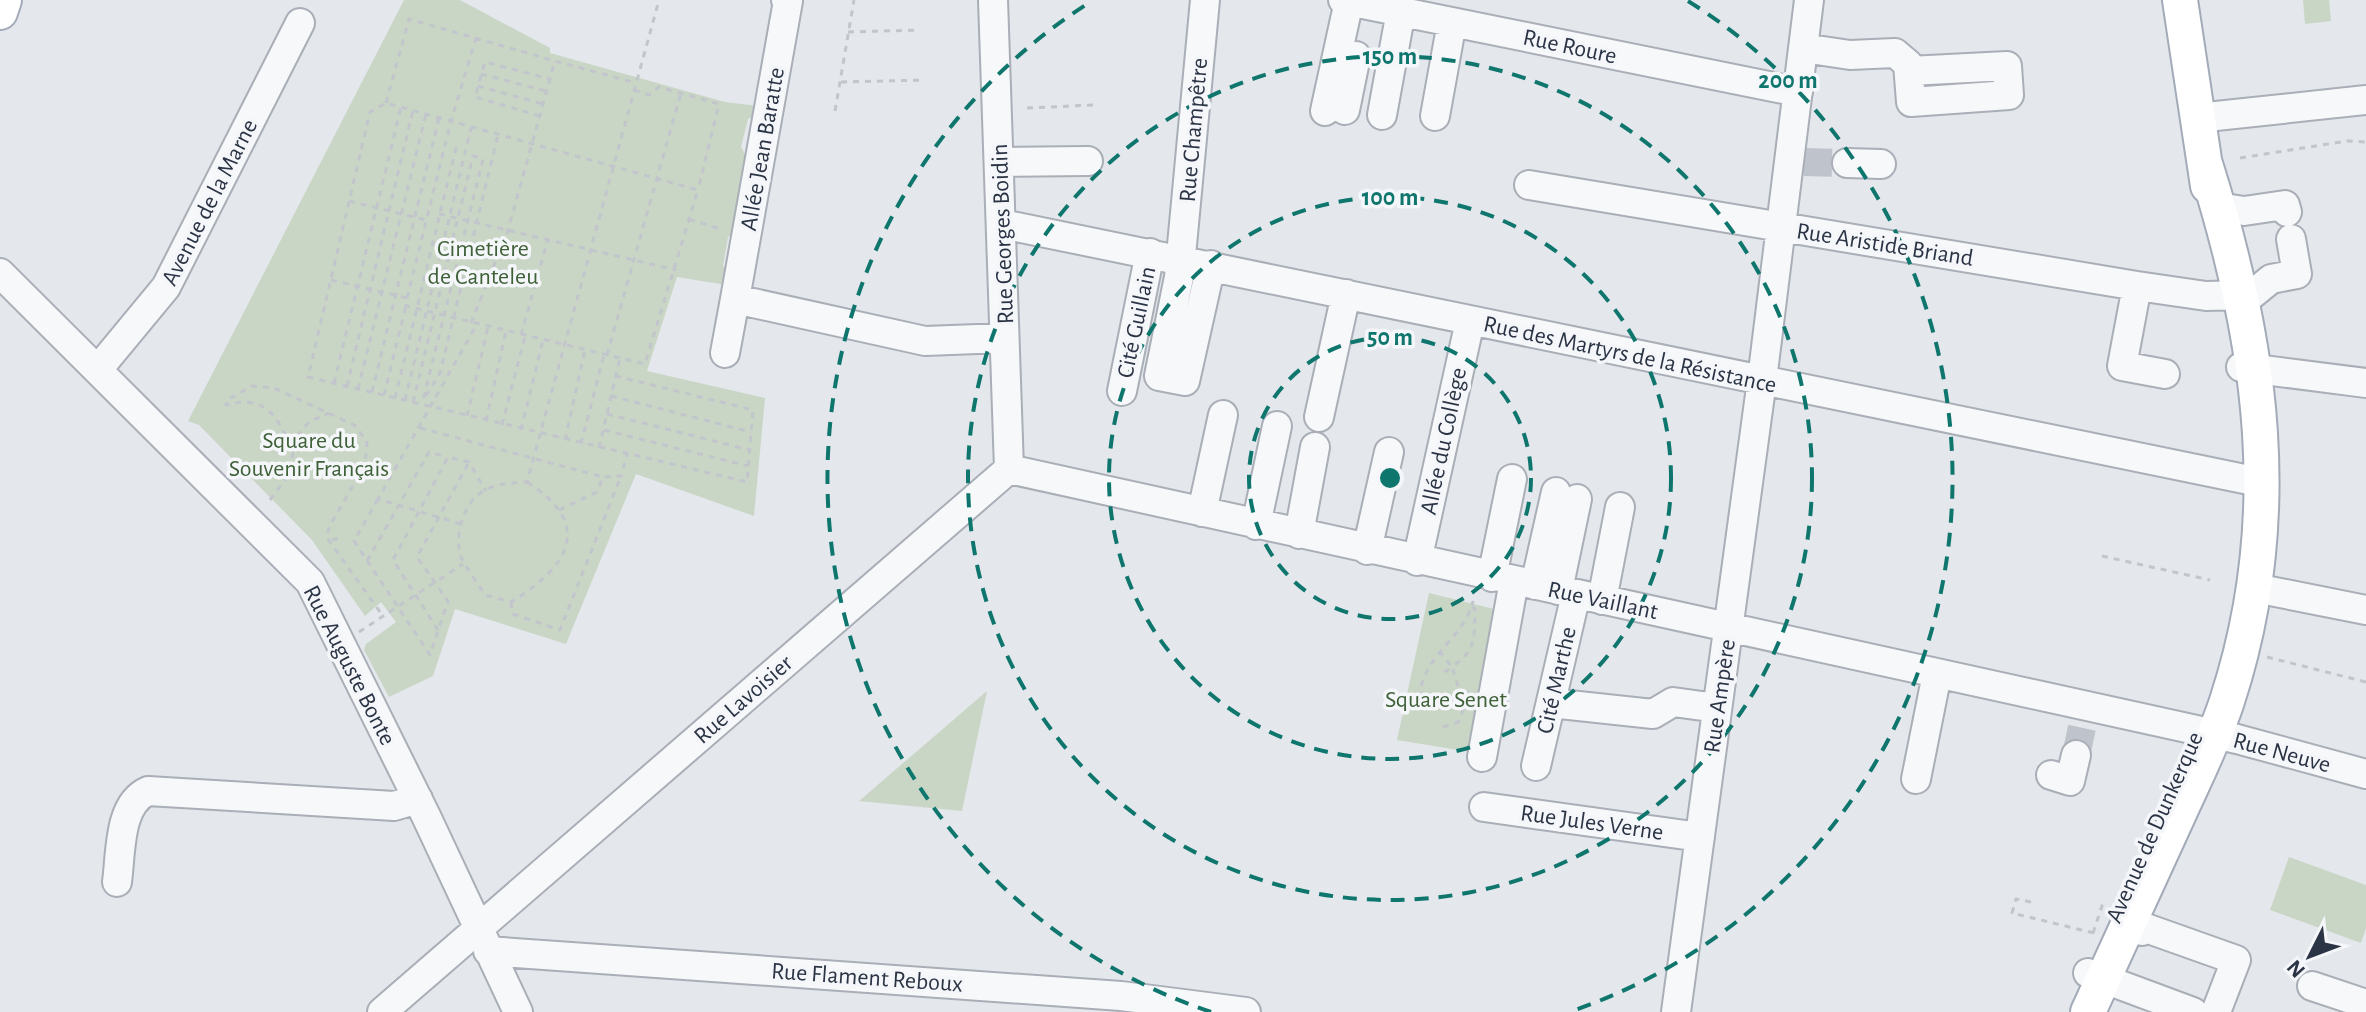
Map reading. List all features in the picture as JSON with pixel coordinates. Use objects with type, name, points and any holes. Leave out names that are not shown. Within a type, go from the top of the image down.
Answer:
[{"type":"main road","points":[[0,12],[4,0]]},
{"type":"main road","name":"Avenue de Dunkerque","points":[[2180,0],[2205,164],[2238,298]]},
{"type":"main road","name":"Avenue de Dunkerque","points":[[2072,1012],[2096,976],[2205,734],[2242,645],[2255,588],[2259,482],[2248,368],[2238,298],[2205,164]]},
{"type":"main road","name":"Avenue de Dunkerque","points":[[2088,1012],[2096,976],[2099,925],[2205,734]]},
{"type":"street","name":"Allée Jean Baratte","points":[[725,353],[786,0]]},
{"type":"street","name":"Rue Georges Boidin","points":[[993,0],[1009,469]]},
{"type":"street","name":"Rue Champêtre","points":[[1205,0],[1181,260],[1159,376],[1185,381],[1211,265]]},
{"type":"street","name":"Rue Ampère","points":[[1676,1012],[1781,227],[1796,161],[1798,92],[1809,0]]},
{"type":"street","points":[[1335,111],[1353,2]]},
{"type":"street","name":"Rue Roure","points":[[1353,2],[1798,92]]},
{"type":"street","points":[[1382,115],[1401,11]]},
{"type":"street","points":[[1435,116],[1452,22]]},
{"type":"street","name":"Avenue de la Marne","points":[[99,368],[166,287],[300,23]]},
{"type":"street","points":[[1803,48],[1850,55],[1895,53],[1908,64],[1909,71]]},
{"type":"street","points":[[2197,118],[2366,100]]},
{"type":"street","points":[[1000,162],[1088,161]]},
{"type":"street","points":[[1847,163],[1881,164]]},
{"type":"street","name":"Rue Aristide Briand","points":[[1529,185],[2137,286],[2238,298]]},
{"type":"street","points":[[2218,207],[2244,211],[2285,205],[2297,274],[2271,279],[2238,298]]},
{"type":"street","name":"Rue des Martyrs de la Résistance","points":[[1002,224],[2259,482]]},
{"type":"street","name":"Cité Guillain","points":[[1122,391],[1150,253]]},
{"type":"street","name":"Rue Auguste Bonte","points":[[0,273],[99,368],[301,572],[316,591],[518,1012]]},
{"type":"street","points":[[2137,286],[2122,366],[2165,374]]},
{"type":"street","points":[[1319,417],[1346,294]]},
{"type":"street","points":[[735,299],[925,341],[1004,338]]},
{"type":"street","points":[[0,308],[28,300]]},
{"type":"street","name":"Allée du Collège","points":[[1417,561],[1470,321]]},
{"type":"street","points":[[2248,368],[2366,383]]},
{"type":"street","points":[[1202,512],[1223,415]]},
{"type":"street","points":[[1248,523],[1269,425]]},
{"type":"street","points":[[1299,534],[1315,447]]},
{"type":"street","points":[[1367,550],[1389,452]]},
{"type":"street","name":"Rue Vaillant","points":[[1009,469],[1937,674],[2085,714],[2205,734]]},
{"type":"street","name":"Rue Lavoisier","points":[[382,1012],[483,940],[1009,469]]},
{"type":"street","points":[[1512,479],[1546,588]]},
{"type":"street","points":[[1482,757],[1546,588],[1566,495]]},
{"type":"street","points":[[1546,588],[1620,507]]},
{"type":"street","name":"Cité Marthe","points":[[1536,766],[1546,588]]},
{"type":"street","points":[[2255,588],[2366,610]]},
{"type":"street","points":[[1916,779],[1937,674]]},
{"type":"street","points":[[1560,704],[1653,714],[1673,702],[1717,708]]},
{"type":"street","name":"Rue Neuve","points":[[2205,734],[2366,774]]},
{"type":"street","points":[[2051,775],[2070,781],[2076,755]]},
{"type":"street","points":[[117,882],[127,812],[138,796],[148,791],[394,806],[418,799]]},
{"type":"street","name":"Rue Jules Verne","points":[[1484,807],[1700,837]]},
{"type":"street","points":[[2142,931],[2143,927],[2236,960],[2216,1012]]},
{"type":"street","name":"Rue Flament Reboux","points":[[483,940],[1121,996],[1246,1012]]},
{"type":"street","points":[[2096,976],[2193,1012]]},
{"type":"street","points":[[2312,986],[2366,1004]]},
{"type":"path","points":[[527,482],[543,435],[659,0]]},
{"type":"path","points":[[835,111],[854,0]]},
{"type":"path","points":[[386,103],[409,19],[555,61],[637,80]]},
{"type":"path","points":[[848,32],[920,30]]},
{"type":"path","points":[[384,395],[451,121],[476,38]]},
{"type":"path","points":[[471,323],[508,230],[555,61]]},
{"type":"path","points":[[540,116],[475,97],[481,74],[485,62],[550,79]]},
{"type":"path","points":[[481,74],[546,91]]},
{"type":"path","points":[[840,82],[925,80]]},
{"type":"path","points":[[478,86],[543,104]]},
{"type":"path","points":[[406,306],[645,364],[676,270],[719,104],[659,87],[649,95],[634,90]]},
{"type":"path","points":[[581,444],[681,93]]},
{"type":"path","points":[[616,376],[753,410],[747,482],[521,430],[423,402],[308,377],[370,112],[386,103],[698,190]]},
{"type":"path","points":[[1027,108],[1094,105]]},
{"type":"path","points":[[334,383],[401,107]]},
{"type":"path","points":[[347,386],[413,110]]},
{"type":"path","points":[[358,389],[426,114]]},
{"type":"path","points":[[372,392],[439,118]]},
{"type":"path","points":[[405,400],[471,127]]},
{"type":"path","points":[[423,402],[440,373],[498,134]]},
{"type":"path","points":[[2240,158],[2347,141],[2366,142]]},
{"type":"path","points":[[395,398],[457,144]]},
{"type":"path","points":[[413,402],[473,156],[483,159],[423,402]]},
{"type":"path","points":[[349,201],[426,220]]},
{"type":"path","points":[[439,214],[676,270]]},
{"type":"path","points":[[689,219],[746,237]]},
{"type":"path","points":[[502,425],[548,239]]},
{"type":"path","points":[[331,280],[407,298]]},
{"type":"path","points":[[469,462],[417,557],[448,601],[430,655],[354,541],[433,407],[477,324]]},
{"type":"path","points":[[467,416],[488,327]]},
{"type":"path","points":[[486,421],[506,331]]},
{"type":"path","points":[[521,430],[543,340]]},
{"type":"path","points":[[565,440],[585,350]]},
{"type":"path","points":[[599,448],[620,358]]},
{"type":"path","points":[[270,500],[286,479],[293,454],[271,411],[246,399],[226,405],[227,400],[252,386],[274,388],[329,413],[354,425],[367,441],[365,465],[329,527],[327,538],[332,540],[383,616]]},
{"type":"path","points":[[611,396],[751,432]]},
{"type":"path","points":[[289,445],[309,422],[329,413]]},
{"type":"path","points":[[607,414],[750,450]]},
{"type":"path","points":[[420,428],[535,461],[603,477],[621,476]]},
{"type":"path","points":[[604,430],[748,466]]},
{"type":"path","points":[[367,561],[429,452],[469,462],[486,491]]},
{"type":"path","points":[[511,602],[513,614],[560,630],[627,455]]},
{"type":"path","points":[[438,630],[393,560],[448,457]]},
{"type":"path","points":[[559,510],[597,492],[603,477]]},
{"type":"path","points":[[527,482],[550,496],[559,510],[564,519],[567,546],[555,571],[511,602],[485,595],[464,563],[458,537],[461,524],[478,495],[499,484],[527,482]]},
{"type":"path","points":[[378,499],[461,524]]},
{"type":"path","points":[[332,540],[340,538]]},
{"type":"path","points":[[2102,556],[2210,580]]},
{"type":"path","points":[[342,644],[464,563]]},
{"type":"path","points":[[1473,601],[1464,622],[1421,677],[1419,699],[1443,701],[1461,696],[1474,686]]},
{"type":"path","points":[[1443,673],[1469,654],[1473,644],[1475,609],[1472,607]]},
{"type":"path","points":[[1473,644],[1477,657]]},
{"type":"path","points":[[2242,645],[2264,656],[2366,682]]},
{"type":"path","points":[[1439,651],[1452,667],[1463,710],[1458,722],[1443,727]]},
{"type":"path","points":[[2031,902],[2016,899],[2012,913],[2099,925]]},
{"type":"green space","name":"Cimetière de Canteleu","points":[[404,0],[460,0],[550,48],[550,53],[725,102],[758,106],[756,115],[748,119],[741,147],[746,156],[736,231],[728,237],[723,266],[730,272],[727,285],[677,277],[647,371],[765,398],[754,516],[636,474],[566,644],[455,609],[433,676],[389,697],[364,650],[366,644],[396,622],[381,602],[365,616],[312,540],[199,425],[188,421]]},
{"type":"green space","points":[[2303,0],[2329,0],[2331,21],[2305,24]]},
{"type":"green space","name":"Square Senet","points":[[1429,593],[1502,611],[1477,753],[1397,740]]},
{"type":"green space","points":[[987,691],[962,811],[859,801]]},
{"type":"green space","points":[[2289,857],[2366,885],[2366,928],[2361,943],[2270,910]]},
{"type":"tunnel","points":[[1804,162],[1847,163]]},
{"type":"tunnel","points":[[2076,755],[2083,723]]},
{"type":"park label","name":"Square du Souvenir Français","points":[[309,454]]}]
